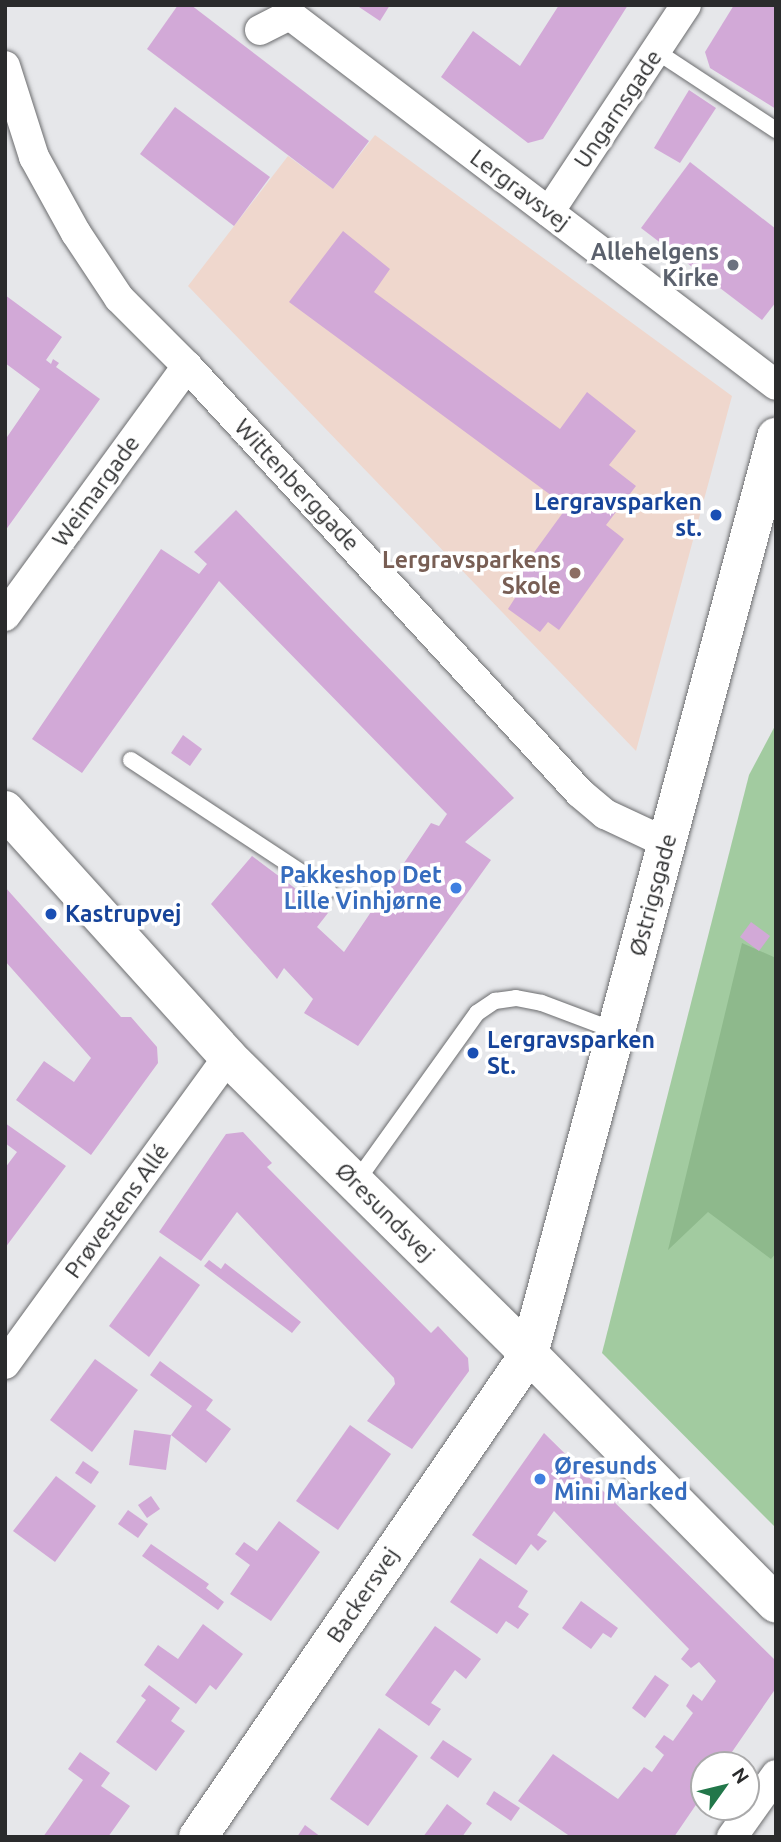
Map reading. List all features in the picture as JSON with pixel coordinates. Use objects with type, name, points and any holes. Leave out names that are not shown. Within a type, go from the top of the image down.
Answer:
[{"type":"street","name":"Ungarnsgade","points":[[549,212],[686,5]]},
{"type":"street","name":"Lergravsvej","points":[[260,30],[293,10],[549,212],[776,385]]},
{"type":"street","name":"Wittenberggade","points":[[5,66],[34,157],[76,233],[119,298],[187,366],[580,793],[606,814],[667,843]]},
{"type":"street","name":"Weimargade","points":[[5,616],[187,366]]},
{"type":"street","name":"Østrigsgade","points":[[529,1354],[776,437]]},
{"type":"street","name":"Øresundsvej","points":[[5,810],[228,1057],[529,1354],[776,1604]]},
{"type":"street","name":"Prøvestens Allé","points":[[5,1364],[228,1057]]},
{"type":"street","name":"Backersvej","points":[[198,1837],[529,1354]]},
{"type":"street","points":[[732,1837],[776,1775]]},
{"type":"lane","points":[[656,51],[776,130]]},
{"type":"lane","points":[[131,760],[328,890]]},
{"type":"lane","points":[[356,1182],[477,1013],[495,1001],[516,998],[542,1003],[616,1031]]},
{"type":"shaded area","name":"Lergravsparkens Skole","points":[[375,135],[732,396],[636,751],[188,286],[288,156],[333,189]]},
{"type":"green space","points":[[776,724],[776,1528],[602,1353],[749,775]]},
{"type":"green space","points":[[742,943],[776,958],[776,1253],[771,1259],[708,1212],[668,1250]]},
{"type":"building","points":[[178,5],[191,5],[369,141],[333,189],[147,49]]},
{"type":"building","points":[[356,5],[390,5],[380,21]]},
{"type":"building","points":[[559,5],[628,5],[543,139],[528,143],[441,77],[473,31],[520,66]]},
{"type":"building","points":[[734,5],[776,5],[776,109],[710,68],[705,52]]},
{"type":"building","points":[[689,90],[716,108],[680,163],[654,148]]},
{"type":"building","points":[[175,107],[270,177],[234,226],[140,154]]},
{"type":"building","name":"Allehelgens Kirke","points":[[690,162],[776,229],[776,302],[762,320],[641,228]]},
{"type":"building","points":[[343,231],[390,269],[374,292],[560,429],[587,392],[636,431],[609,465],[636,486],[606,525],[624,539],[559,630],[548,622],[540,632],[508,609],[515,598],[506,591],[567,507],[289,302]]},
{"type":"building","points":[[5,295],[62,337],[46,360],[51,364],[53,359],[59,363],[56,367],[100,399],[5,531],[5,440],[40,389],[5,363]]},
{"type":"building","points":[[236,510],[514,798],[465,842],[491,860],[358,1046],[304,1013],[313,999],[284,968],[277,979],[211,904],[252,856],[328,913],[317,927],[344,952],[431,823],[439,826],[447,814],[219,581],[82,773],[32,739],[161,549],[199,574],[207,564],[194,552]]},
{"type":"building","points":[[183,735],[202,749],[190,766],[171,753]]},
{"type":"building","points":[[5,887],[121,1017],[131,1017],[157,1047],[158,1063],[91,1155],[16,1100],[44,1061],[74,1082],[91,1058],[5,961]]},
{"type":"building","points":[[751,922],[770,936],[759,951],[740,937]]},
{"type":"building","points":[[5,1123],[66,1166],[5,1248],[5,1168],[17,1152],[5,1143]]},
{"type":"building","points":[[243,1132],[272,1163],[267,1167],[431,1333],[438,1326],[468,1358],[469,1371],[412,1449],[367,1421],[395,1384],[394,1378],[237,1212],[201,1261],[159,1232],[226,1134]]},
{"type":"building","points":[[160,1256],[200,1285],[149,1357],[109,1326]]},
{"type":"building","points":[[209,1260],[221,1269],[225,1263],[301,1322],[292,1333],[204,1266]]},
{"type":"building","points":[[95,1359],[138,1390],[92,1452],[50,1420]]},
{"type":"building","points":[[160,1361],[213,1400],[206,1410],[231,1429],[206,1463],[171,1435],[192,1406],[150,1375]]},
{"type":"building","points":[[350,1425],[391,1454],[338,1530],[296,1501]]},
{"type":"building","points":[[134,1430],[171,1435],[166,1470],[129,1465]]},
{"type":"building","points":[[544,1433],[776,1661],[776,1688],[733,1751],[690,1751],[690,1814],[674,1837],[571,1837],[518,1801],[553,1754],[618,1799],[644,1767],[652,1772],[664,1755],[655,1747],[664,1735],[673,1741],[693,1713],[686,1706],[693,1694],[702,1701],[716,1681],[699,1662],[691,1668],[681,1659],[689,1649],[554,1511],[537,1535],[547,1541],[538,1551],[531,1544],[516,1565],[472,1535]]},
{"type":"building","points":[[83,1461],[99,1472],[91,1484],[75,1473]]},
{"type":"building","points":[[56,1476],[96,1506],[55,1562],[13,1531]]},
{"type":"building","points":[[151,1496],[160,1509],[147,1518],[138,1505]]},
{"type":"building","points":[[128,1510],[148,1524],[138,1538],[118,1524]]},
{"type":"building","points":[[279,1521],[320,1552],[271,1621],[230,1594],[250,1565],[235,1554],[244,1542],[257,1551]]},
{"type":"building","points":[[151,1544],[209,1584],[206,1588],[224,1602],[218,1610],[142,1556]]},
{"type":"building","points":[[480,1558],[528,1591],[518,1607],[529,1614],[518,1629],[506,1621],[497,1634],[450,1602]]},
{"type":"building","points":[[581,1601],[618,1628],[611,1638],[603,1633],[591,1649],[562,1628]]},
{"type":"building","points":[[203,1624],[243,1654],[216,1690],[210,1685],[196,1704],[144,1665],[158,1645],[178,1659]]},
{"type":"building","points":[[435,1626],[481,1659],[466,1679],[455,1670],[431,1703],[441,1709],[429,1726],[385,1695]]},
{"type":"building","points":[[655,1675],[669,1685],[645,1718],[632,1708]]},
{"type":"building","points":[[149,1685],[180,1708],[171,1721],[185,1731],[156,1771],[116,1742],[146,1700],[141,1696]]},
{"type":"building","points":[[379,1728],[418,1756],[368,1826],[330,1799]]},
{"type":"building","points":[[443,1740],[472,1759],[458,1778],[430,1758]]},
{"type":"building","points":[[80,1752],[110,1773],[101,1786],[130,1806],[108,1837],[43,1837],[83,1780],[68,1769]]},
{"type":"building","points":[[494,1791],[520,1808],[511,1821],[486,1804]]},
{"type":"building","points":[[447,1804],[472,1823],[462,1837],[423,1837]]},
{"type":"building","points":[[305,1825],[321,1837],[297,1837]]},
{"type":"place","name":"Allehelgens Kirke","points":[[733,265]]},
{"type":"place","name":"Lergravsparken st.","points":[[716,515]]},
{"type":"place","name":"Lergravsparkens Skole","points":[[575,573]]},
{"type":"place","name":"Pakkeshop Det Lille Vinhjørne","points":[[456,888]]},
{"type":"place","name":"Kastrupvej","points":[[51,914]]},
{"type":"place","name":"Lergravsparken St.","points":[[473,1053]]},
{"type":"place","name":"Øresunds Mini Marked","points":[[540,1479]]}]
